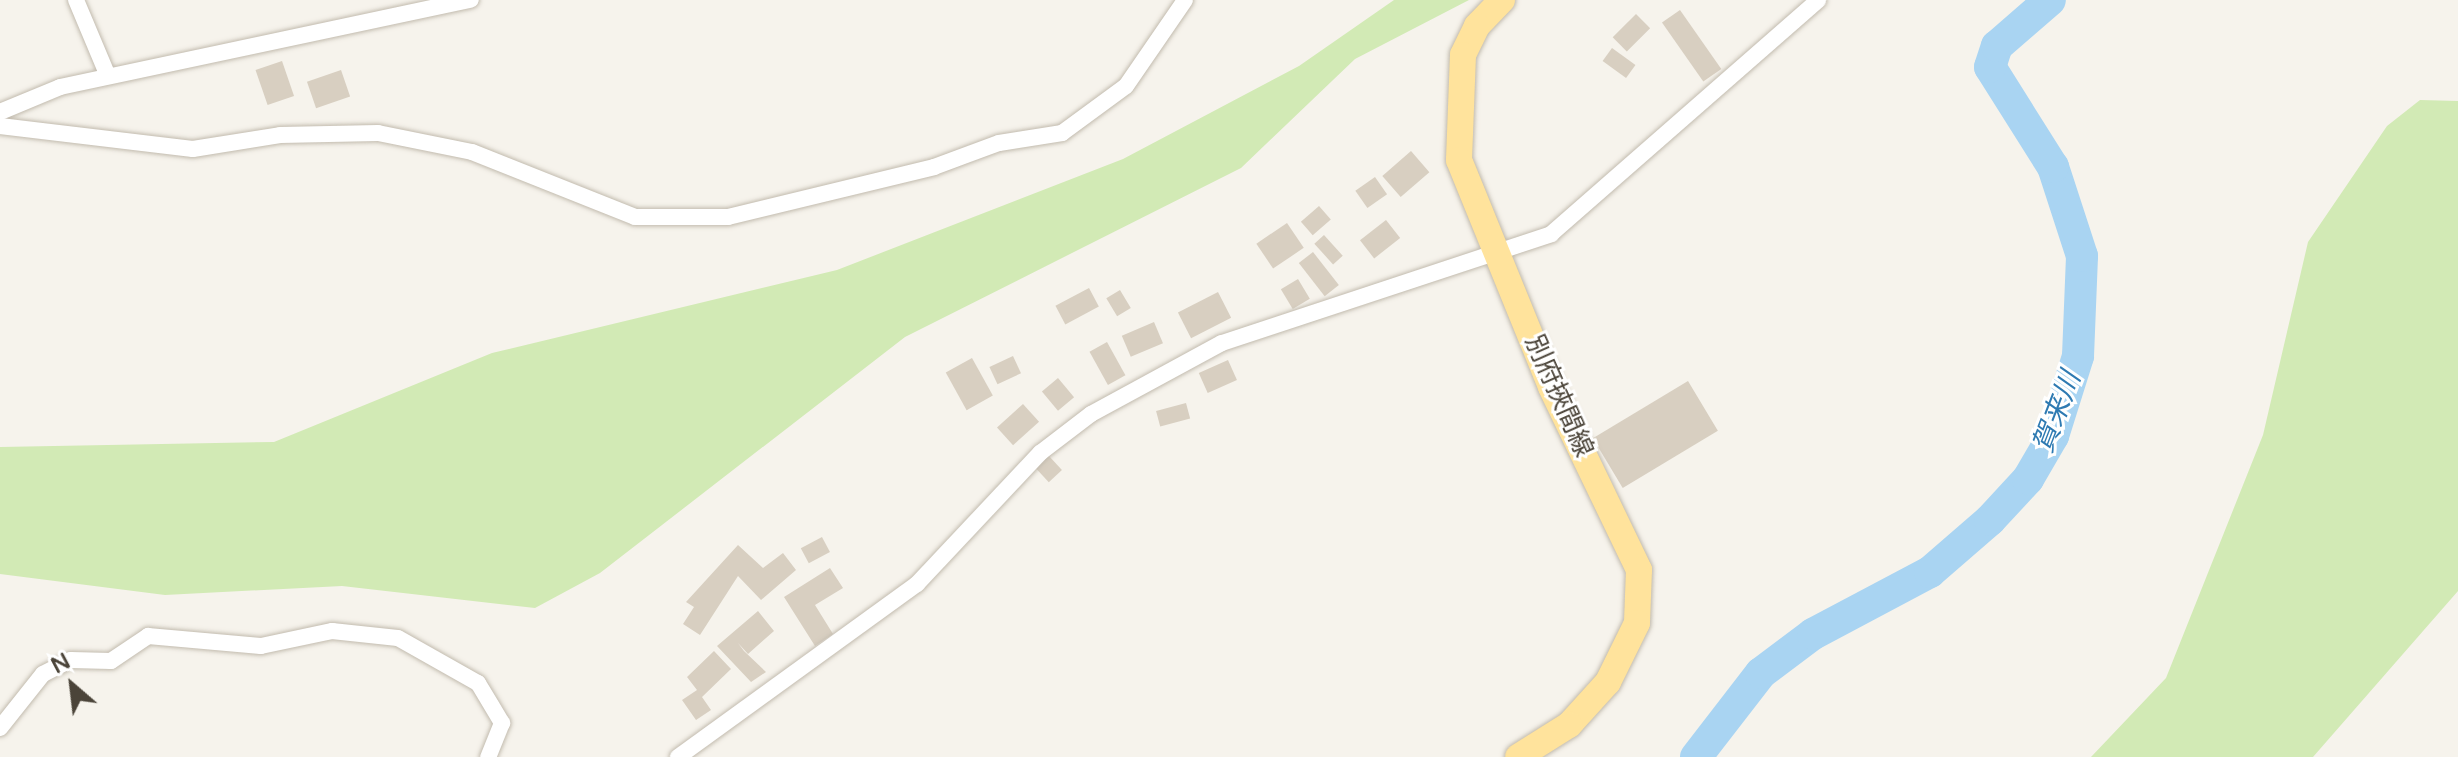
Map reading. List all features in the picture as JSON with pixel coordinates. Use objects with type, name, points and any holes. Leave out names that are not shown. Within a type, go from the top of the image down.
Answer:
[{"type":"main road","name":"別府挾間線","points":[[1502,0],[1477,26],[1463,55],[1456,114],[1459,160],[1501,256],[1551,387],[1639,570],[1637,623],[1608,682],[1569,725],[1518,757]]},
{"type":"street","points":[[76,0],[108,76]]},
{"type":"street","points":[[0,112],[108,76],[471,0]]},
{"type":"street","points":[[0,126],[193,149],[280,135],[378,133],[472,152],[635,217],[728,217],[934,167],[999,143],[1062,133],[1126,86],[1185,0]]},
{"type":"street","points":[[678,757],[917,584],[1040,453],[1132,389],[1222,343],[1501,256],[1551,234],[1818,0]]},
{"type":"street","points":[[0,728],[43,674],[71,660],[111,661],[148,636],[261,646],[332,631],[398,638],[478,683],[502,723],[488,757]]},
{"type":"green space","points":[[1394,0],[1469,0],[1355,59],[1241,168],[905,337],[600,573],[535,608],[342,586],[165,595],[0,574],[0,447],[274,442],[492,353],[837,270],[1123,159],[1299,66]]},
{"type":"green space","points":[[2420,100],[2458,101],[2458,591],[2313,757],[2091,757],[2166,678],[2263,435],[2308,242],[2387,126]]},
{"type":"building","points":[[1680,10],[1721,69],[1703,82],[1662,23]]},
{"type":"building","points":[[1636,14],[1650,28],[1627,51],[1613,37]]},
{"type":"building","points":[[1612,48],[1635,65],[1626,78],[1603,61]]},
{"type":"building","points":[[282,61],[294,96],[268,105],[256,70]]},
{"type":"building","points":[[341,70],[350,96],[316,108],[307,82]]},
{"type":"building","points":[[1411,151],[1429,172],[1401,197],[1382,176]]},
{"type":"building","points":[[1375,177],[1387,194],[1367,208],[1355,191]]},
{"type":"building","points":[[1319,206],[1331,220],[1313,235],[1301,222]]},
{"type":"building","points":[[1386,220],[1400,238],[1374,258],[1360,240]]},
{"type":"building","points":[[1287,223],[1304,248],[1273,269],[1256,244]]},
{"type":"building","points":[[1324,235],[1343,256],[1333,265],[1314,244]]},
{"type":"building","points":[[1313,252],[1339,285],[1325,296],[1299,263]]},
{"type":"building","points":[[1298,279],[1310,299],[1293,309],[1281,289]]},
{"type":"building","points":[[1089,288],[1099,307],[1065,324],[1055,306]]},
{"type":"building","points":[[1120,290],[1131,308],[1117,316],[1106,298]]},
{"type":"building","points":[[1218,292],[1231,318],[1191,338],[1178,312]]},
{"type":"building","points":[[1154,322],[1163,343],[1131,357],[1122,336]]},
{"type":"building","points":[[1107,342],[1125,375],[1108,385],[1090,352]]},
{"type":"building","points":[[1013,356],[1021,373],[997,384],[989,367]]},
{"type":"building","points":[[972,358],[993,396],[967,410],[946,373]]},
{"type":"building","points":[[1228,360],[1237,380],[1208,393],[1199,373]]},
{"type":"building","points":[[1058,378],[1074,397],[1058,411],[1042,391]]},
{"type":"building","points":[[1688,381],[1718,431],[1623,488],[1593,438]]},
{"type":"building","points":[[1186,403],[1190,418],[1160,426],[1156,411]]},
{"type":"building","points":[[1023,404],[1039,422],[1013,445],[997,427]]},
{"type":"building","points":[[1049,456],[1062,470],[1049,482],[1036,468]]},
{"type":"building","points":[[822,537],[830,552],[809,563],[801,548]]},
{"type":"building","points":[[738,545],[763,568],[783,553],[796,570],[761,600],[738,576],[700,635],[683,624],[694,607],[686,602]]},
{"type":"building","points":[[830,568],[843,588],[815,605],[833,634],[815,646],[784,597]]},
{"type":"building","points":[[758,611],[774,631],[748,654],[738,643],[744,651],[766,672],[751,682],[717,646]]},
{"type":"building","points":[[714,651],[731,669],[702,697],[711,710],[696,720],[682,700],[697,690],[687,677]]},
{"type":"waterway","name":"賀来川","points":[[1696,757],[1761,673],[1813,634],[1930,572],[1990,520],[2028,479],[2053,436],[2078,356],[2082,256],[2053,167],[1990,67],[1997,46],[2050,0]]}]
